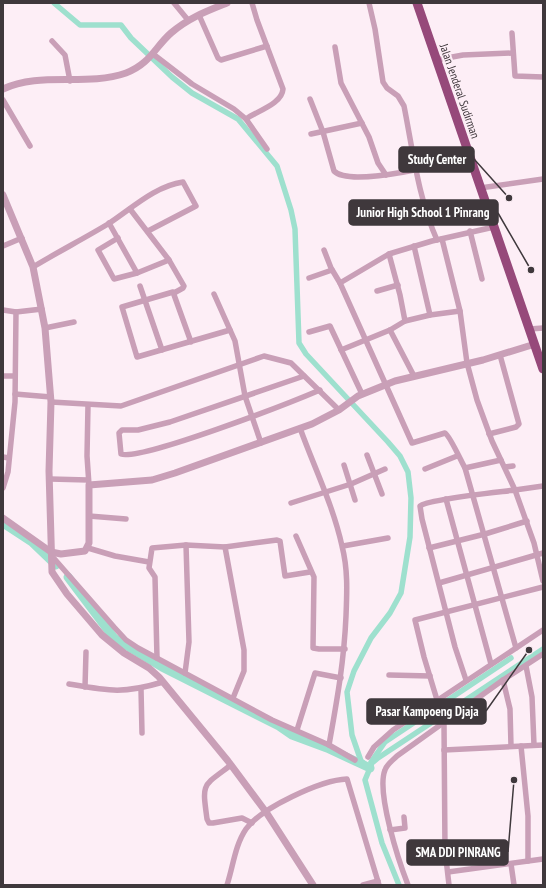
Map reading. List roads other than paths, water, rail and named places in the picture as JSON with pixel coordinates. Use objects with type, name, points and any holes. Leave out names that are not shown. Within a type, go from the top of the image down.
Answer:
[{"type":"highway","name":"Jalan Jenderal Sudirman","points":[[417,3],[543,369]]},
{"type":"street","points":[[174,3],[188,20]]},
{"type":"street","points":[[3,89],[30,82],[96,80],[134,69],[156,57],[167,37],[188,20],[227,3]]},
{"type":"street","points":[[246,119],[276,100],[283,92],[252,3]]},
{"type":"street","points":[[369,3],[375,29],[380,74],[387,88],[398,96],[404,106],[415,169],[426,213],[439,239],[460,311],[467,363],[489,434],[515,490],[540,553],[543,581]]},
{"type":"street","points":[[199,14],[218,58],[221,60],[267,46]]},
{"type":"street","points":[[512,33],[515,76],[543,77]]},
{"type":"street","points":[[52,41],[65,55],[70,81]]},
{"type":"street","points":[[335,47],[341,83],[369,137],[378,163],[386,174]]},
{"type":"street","points":[[436,60],[458,55],[513,53]]},
{"type":"street","points":[[156,57],[192,84],[234,109],[246,119],[267,149]]},
{"type":"street","points":[[310,99],[323,132],[330,159],[337,174],[354,177],[386,174],[470,157]]},
{"type":"street","points":[[3,100],[30,146]]},
{"type":"street","points":[[311,134],[362,123]]},
{"type":"street","points":[[480,188],[490,185],[543,179]]},
{"type":"street","points":[[32,267],[109,223],[166,187],[183,182],[196,206],[148,231]]},
{"type":"street","points":[[3,195],[22,238],[32,267],[45,328],[51,400],[50,479],[52,572],[67,594],[102,635],[124,653],[154,672],[163,682],[231,765],[264,809],[313,885]]},
{"type":"street","points":[[130,210],[148,231],[169,260],[184,286],[174,293],[170,292],[122,307],[137,356],[230,330]]},
{"type":"street","points":[[109,223],[136,273]]},
{"type":"street","points":[[340,283],[389,254],[470,231],[494,227]]},
{"type":"street","points":[[470,231],[482,279]]},
{"type":"street","points":[[3,246],[22,238]]},
{"type":"street","points":[[118,238],[98,250],[110,275],[114,279],[136,273],[169,260]]},
{"type":"street","points":[[414,246],[430,315]]},
{"type":"street","points":[[324,250],[412,443],[445,433],[450,438],[465,468],[495,567],[516,648]]},
{"type":"street","points":[[389,254],[398,285],[405,321]]},
{"type":"street","points":[[309,278],[332,270]]},
{"type":"street","points":[[377,292],[398,285]]},
{"type":"street","points":[[140,286],[162,350]]},
{"type":"street","points":[[174,293],[191,342]]},
{"type":"street","points":[[214,294],[234,341],[245,396],[261,443]]},
{"type":"street","points":[[3,310],[16,312],[42,309]]},
{"type":"street","points":[[341,350],[390,330],[405,321],[430,315],[460,311]]},
{"type":"street","points":[[3,488],[7,479],[6,457],[15,394],[16,312]]},
{"type":"street","points":[[45,328],[74,322]]},
{"type":"street","points":[[309,332],[330,326],[362,394]]},
{"type":"street","points":[[530,329],[543,328]]},
{"type":"street","points":[[390,330],[414,376]]},
{"type":"street","points":[[50,479],[89,482],[152,480],[261,443],[300,428],[340,409],[354,398],[385,385],[414,376],[500,355],[535,344]]},
{"type":"street","points":[[489,434],[516,427],[519,424],[500,355]]},
{"type":"street","points":[[15,394],[51,400],[86,403],[88,405],[121,406],[143,400],[261,356],[269,356],[291,363],[340,409]]},
{"type":"street","points":[[3,376],[16,376]]},
{"type":"street","points":[[304,376],[150,428],[122,430],[119,433],[121,454],[133,454],[151,450],[252,416],[320,390]]},
{"type":"street","points":[[51,555],[83,552],[88,548],[88,405]]},
{"type":"street","points":[[300,428],[326,493],[342,546],[346,568],[347,594],[345,649],[329,745]]},
{"type":"street","points":[[367,455],[382,494]]},
{"type":"street","points":[[425,469],[458,456]]},
{"type":"street","points":[[465,468],[501,460]]},
{"type":"street","points":[[344,465],[356,500]]},
{"type":"street","points":[[505,467],[513,466]]},
{"type":"street","points":[[291,503],[351,484],[385,468]]},
{"type":"street","points":[[466,680],[445,612],[419,507],[424,503],[446,499],[543,486]]},
{"type":"street","points":[[446,499],[491,664]]},
{"type":"street","points":[[89,516],[126,519]]},
{"type":"street","points":[[3,518],[51,555],[126,640],[272,720],[329,745],[355,760]]},
{"type":"street","points":[[429,548],[456,540],[485,534],[527,521]]},
{"type":"street","points":[[296,536],[314,581],[313,648],[345,649]]},
{"type":"street","points":[[342,546],[388,538]]},
{"type":"street","points":[[157,658],[155,577],[149,568],[150,551],[154,547],[186,545],[225,547],[273,540],[280,541],[285,576],[310,572]]},
{"type":"street","points":[[185,673],[189,642],[186,545]]},
{"type":"street","points":[[225,547],[244,650],[244,671],[233,698]]},
{"type":"street","points":[[88,548],[115,556],[149,562]]},
{"type":"street","points":[[439,583],[540,553]]},
{"type":"street","points":[[449,885],[445,850],[444,723],[415,620],[543,586]]},
{"type":"street","points":[[368,757],[374,747],[384,737],[466,680],[543,630]]},
{"type":"street","points":[[85,687],[86,652]]},
{"type":"street","points":[[408,885],[390,830],[383,780],[385,768],[397,756],[503,680],[543,654]]},
{"type":"street","points":[[526,666],[532,697],[534,745]]},
{"type":"street","points":[[297,730],[315,673],[341,678]]},
{"type":"street","points":[[389,675],[430,676]]},
{"type":"street","points":[[503,680],[510,709],[511,746]]},
{"type":"street","points":[[69,684],[112,691],[141,689],[163,682]]},
{"type":"street","points":[[141,689],[142,733]]},
{"type":"street","points":[[444,750],[543,745]]},
{"type":"street","points":[[521,746],[528,816],[528,861]]},
{"type":"street","points":[[231,765],[207,783],[204,789],[207,819],[209,823],[242,818],[249,821]]},
{"type":"street","points":[[227,885],[241,840],[249,821],[264,809],[321,786],[347,779],[378,883],[363,885]]},
{"type":"street","points":[[390,830],[405,828],[404,817]]},
{"type":"street","points":[[448,872],[543,859]]},
{"type":"street","points":[[511,864],[514,885]]},
{"type":"waterway","points":[[54,3],[80,25],[121,25],[131,38],[172,77],[192,93],[238,119],[277,166],[291,210],[295,229],[299,343],[306,354],[400,456],[408,472],[411,498],[410,537],[401,593],[390,613],[371,638],[354,671],[347,692],[352,735],[361,761],[370,768],[365,780],[382,843],[399,885]]},
{"type":"waterway","points":[[3,523],[32,542],[56,565]]},
{"type":"waterway","points":[[68,577],[114,638],[162,667],[279,726],[292,735],[327,748],[370,768]]},
{"type":"waterway","points":[[370,768],[372,763],[378,758],[543,649]]},
{"type":"waterway","points":[[371,762],[385,742],[511,658]]},
{"type":"place","name":"Study Center","points":[[509,198]]},
{"type":"place","name":"Junior High School 1 Pinrang","points":[[531,270]]},
{"type":"place","name":"Pasar Kampoeng Djaja","points":[[529,650]]},
{"type":"place","name":"SMA DDI PINRANG","points":[[514,780]]}]
